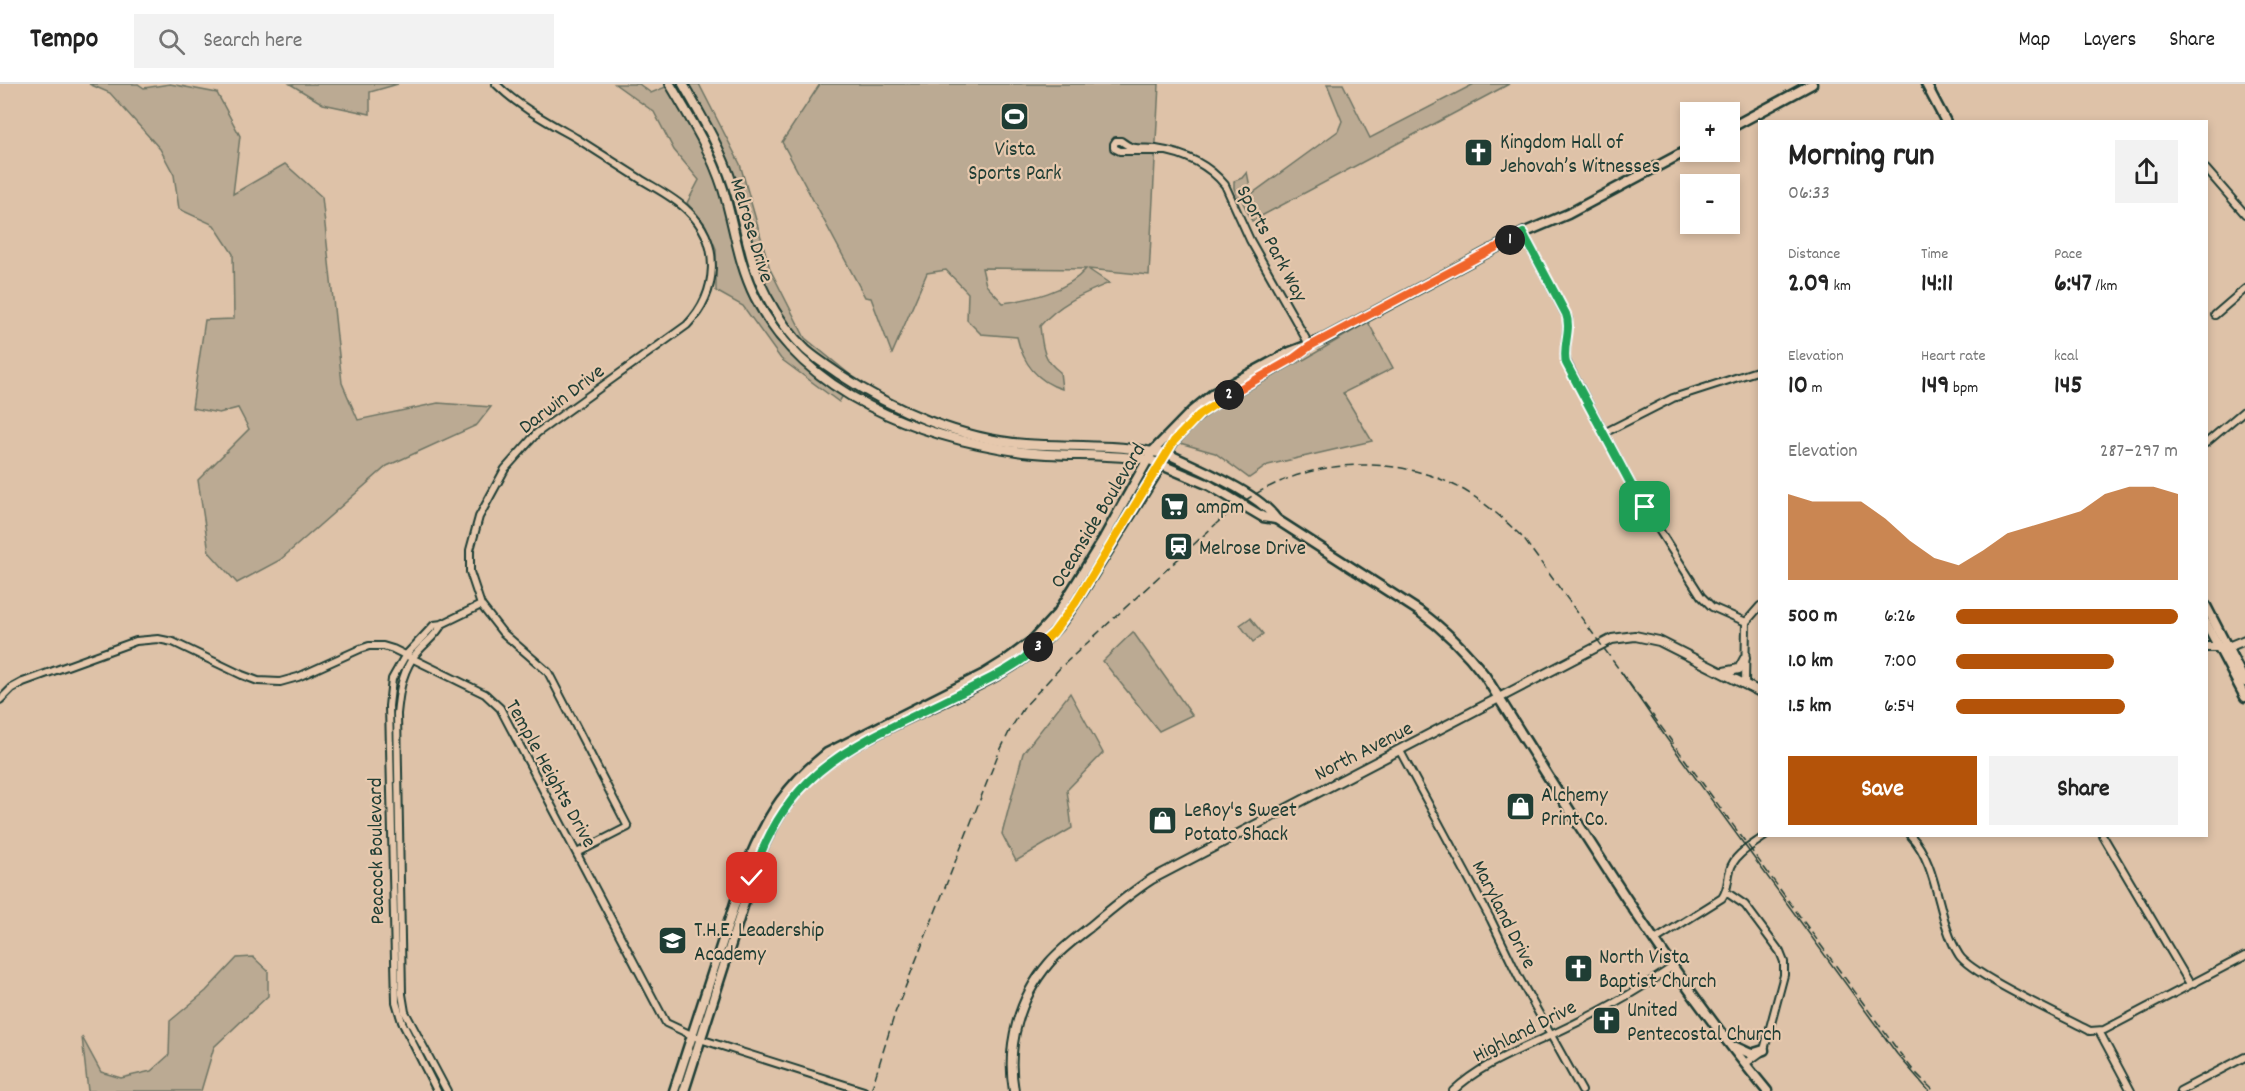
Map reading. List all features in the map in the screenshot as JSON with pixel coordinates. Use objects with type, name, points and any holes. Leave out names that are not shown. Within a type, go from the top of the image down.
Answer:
[{"type":"main road","name":"Melrose Drive","points":[[670,84],[714,163],[738,251],[755,298],[775,329],[796,355],[811,368],[862,401],[904,422],[951,437],[1026,452],[1151,456],[1168,454]]},
{"type":"main road","name":"Melrose Drive","points":[[682,84],[717,143],[724,160],[734,188],[748,248],[766,295],[784,324],[805,350],[867,392],[951,429],[1024,444],[1126,447],[1151,456],[1162,464],[1209,485],[1263,517],[1276,519]]},
{"type":"main road","points":[[1740,123],[1812,84]]},
{"type":"main road","points":[[1926,84],[1946,120]]},
{"type":"main road","points":[[1310,346],[1523,233],[1568,214],[1680,154]]},
{"type":"main road","name":"Oceanside Boulevard","points":[[684,1091],[696,1038],[749,860],[763,826],[784,794],[810,766],[829,752],[984,674],[1032,641],[1058,613],[1151,456],[1191,411],[1214,393],[1290,352],[1310,346]]},
{"type":"main road","name":"Oceanside Boulevard","points":[[674,1091],[696,1038],[760,853],[782,812],[808,780],[832,760],[1008,669],[1032,653],[1053,633],[1090,579],[1174,441],[1199,415],[1310,346]]},
{"type":"main road","points":[[1168,454],[1251,497],[1270,510],[1276,519],[1436,623],[1470,656],[1655,940],[1767,1091]]},
{"type":"main road","points":[[1090,579],[1088,572],[1104,544],[1104,538]]},
{"type":"main road","points":[[2208,611],[2245,697]]},
{"type":"main road","points":[[2208,626],[2245,682]]},
{"type":"main road","name":"North Avenue","points":[[1014,1091],[1011,1061],[1013,1036],[1019,1016],[1036,980],[1049,962],[1063,949],[1131,892],[1152,879],[1612,639],[1635,636],[1673,646],[1758,691]]},
{"type":"main road","points":[[2208,647],[2224,648],[2245,640]]},
{"type":"main road","points":[[1721,672],[1729,673],[1739,669],[1745,658]]},
{"type":"main road","points":[[808,780],[812,771],[829,756],[829,752]]},
{"type":"main road","points":[[1731,1044],[1751,1054],[1764,1050]]},
{"type":"street","name":"Darwin Drive","points":[[496,84],[527,109],[688,210],[705,234],[711,250],[713,268],[706,300],[687,325],[537,433],[505,469],[479,517],[470,550],[470,573],[481,605],[502,632],[548,672],[628,827],[577,853]]},
{"type":"street","name":"Sports Park Way","points":[[1165,151],[1120,151],[1114,148],[1114,144],[1116,141],[1121,141],[1129,148],[1165,151],[1194,160],[1214,174],[1225,186],[1250,240],[1310,346]]},
{"type":"street","points":[[2208,171],[2245,214]]},
{"type":"street","points":[[1523,233],[1566,314],[1568,326],[1565,348],[1566,363],[1635,492],[1701,597],[1712,607],[1746,621]]},
{"type":"street","points":[[2215,315],[2245,289]]},
{"type":"street","points":[[1604,433],[1673,398],[1758,371]]},
{"type":"street","points":[[2208,441],[2245,410]]},
{"type":"street","name":"Peacock Boulevard","points":[[437,1091],[402,1022],[396,1002],[389,706],[392,679],[434,625],[442,624],[481,605]]},
{"type":"street","points":[[1745,685],[1746,621],[1758,608]]},
{"type":"street","name":"Temple Heights Drive","points":[[0,700],[12,688],[23,682],[136,641],[158,639],[173,642],[258,681],[280,682],[298,677],[369,646],[393,649],[485,694],[495,702],[666,1023],[696,1038],[864,1091]]},
{"type":"street","name":"Peacock Boulevard","points":[[408,658],[400,687],[397,714],[402,994],[405,1012],[447,1091]]},
{"type":"street","name":"Maryland Drive","points":[[1400,751],[1582,1091]]},
{"type":"street","points":[[1655,940],[1716,902],[1726,892],[1730,869],[1735,859],[1764,837]]},
{"type":"street","points":[[1912,837],[1925,858],[1952,940],[1963,961],[2090,1031],[2099,1031],[2245,956]]},
{"type":"street","points":[[2104,837],[2190,984]]},
{"type":"street","points":[[1726,892],[1745,905],[1780,952],[1784,962],[1784,975],[1764,1050],[1745,1064]]},
{"type":"street","name":"Highland Drive","points":[[1453,1091],[1492,1062],[1551,1036],[1640,990],[1674,966]]},
{"type":"street","points":[[2099,1031],[2131,1091]]},
{"type":"street","points":[[2180,1091],[2245,1057]]},
{"type":"shaded area","points":[[89,84],[138,84],[144,88],[170,84],[217,93],[240,136],[233,194],[285,164],[322,197],[342,383],[358,420],[438,403],[491,407],[477,425],[387,466],[280,560],[237,583],[209,552],[198,480],[249,429],[238,408],[219,413],[192,408],[205,320],[234,319],[233,254],[214,225],[179,209],[174,175],[160,149],[110,93]]},
{"type":"shaded area","points":[[290,84],[398,84],[370,92],[370,114],[323,104]]},
{"type":"shaded area","points":[[615,84],[639,84],[651,93],[673,84],[699,84],[740,164],[770,269],[805,338],[854,378],[839,402],[781,359],[743,306],[716,291],[716,249],[705,224],[687,203],[699,180],[674,150],[654,112]]},
{"type":"shaded area","points":[[820,84],[1159,84],[1149,275],[1088,269],[1109,283],[1063,305],[1040,326],[1044,352],[1050,363],[1060,372],[1062,389],[1045,381],[1032,370],[1023,355],[1017,337],[981,334],[967,320],[968,293],[946,270],[927,273],[892,354],[871,298],[865,297],[782,142]],"holes":[[[982,268],[1086,269],[1078,277],[1058,289],[1036,297],[1003,303],[986,285]]]},
{"type":"shaded area","points":[[1327,84],[1343,84],[1370,138],[1474,84],[1509,84],[1252,221],[1242,201],[1338,131],[1342,121]]},
{"type":"shaded area","points":[[1247,172],[1250,187],[1244,196],[1237,197],[1234,181],[1242,178]]},
{"type":"shaded area","points":[[1368,322],[1393,368],[1343,393],[1372,441],[1268,465],[1249,478],[1215,453],[1180,443],[1205,416],[1232,396],[1305,359]]},
{"type":"shaded area","points":[[1250,618],[1263,634],[1253,642],[1240,625]]},
{"type":"shaded area","points":[[1133,632],[1192,715],[1159,731],[1103,661]]},
{"type":"shaded area","points":[[1070,693],[1103,753],[1067,790],[1072,828],[1016,861],[1002,834],[1023,753]]},
{"type":"shaded area","points":[[253,957],[268,971],[268,996],[214,1047],[201,1091],[88,1091],[82,1037],[101,1072],[121,1078],[151,1071],[169,1055],[170,1021],[206,991],[237,958]]},
{"type":"tram line","points":[[1621,672],[1667,739],[1897,1054],[1929,1091]]},
{"type":"railway","points":[[871,1091],[895,1013],[997,757],[1025,706],[1060,668],[1217,523],[1249,498],[1274,484],[1301,474],[1357,465],[1386,466],[1441,479],[1482,502],[1523,538],[1899,1052],[1934,1091]]},
{"type":"place","name":"Vista Sports Park","points":[[1015,117]]},
{"type":"place","name":"Kingdom Hall of Jehovah’s Witnesses","points":[[1479,153]]},
{"type":"place","name":"ampm","points":[[1175,506]]},
{"type":"place","name":"Melrose Drive","points":[[1178,547]]},
{"type":"place","name":"Alchemy Print Co.","points":[[1520,806]]},
{"type":"place","name":"LeRoy's Sweet Potato Shack","points":[[1163,821]]},
{"type":"place","name":"T.H.E. Leadership Academy","points":[[673,941]]},
{"type":"place","name":"North Vista Baptist Church","points":[[1578,968]]},
{"type":"place","name":"United Pentecostal Church","points":[[1606,1021]]},
{"type":"route","points":[[752,878],[769,833],[782,812],[804,784],[823,767],[872,738],[1008,669],[1032,653],[1053,633],[1076,602],[1174,441],[1199,415],[1310,346],[1523,233],[1568,319],[1564,356],[1566,363],[1645,507]]}]
